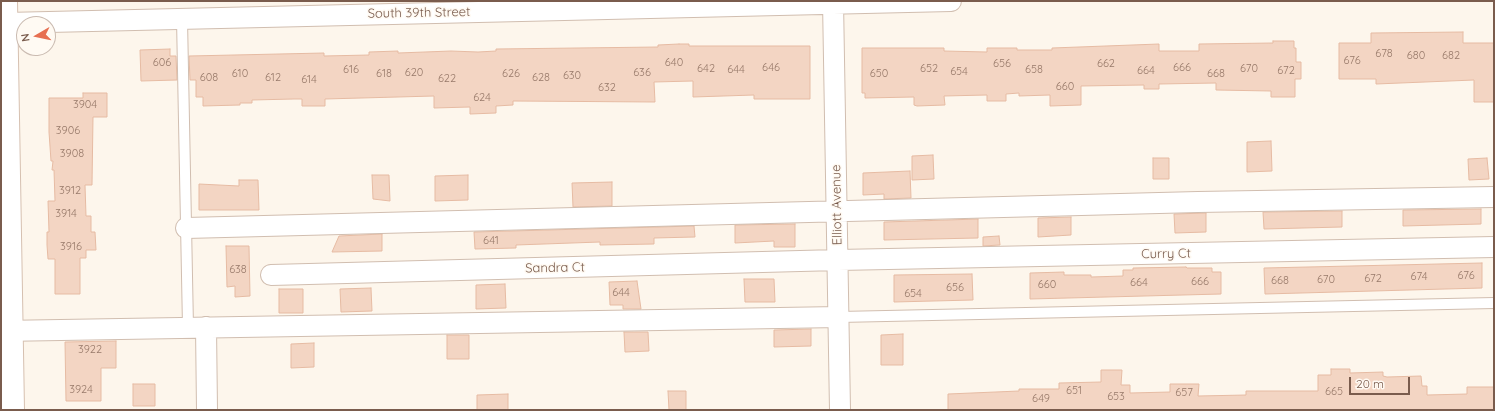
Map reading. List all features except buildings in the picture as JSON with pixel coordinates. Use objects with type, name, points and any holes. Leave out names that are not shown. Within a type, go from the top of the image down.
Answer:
[{"type":"street","points":[[6,1],[6,331],[13,410]]},
{"type":"street","name":"South 39th Street","points":[[6,23],[182,10],[951,1]]},
{"type":"street","name":"Elliott Avenue","points":[[833,2],[838,211],[840,410]]},
{"type":"street","points":[[186,228],[838,211],[1494,197]]},
{"type":"street","name":"Curry Ct","points":[[838,260],[1494,247]]},
{"type":"street","name":"Sandra Ct","points":[[271,275],[838,260]]},
{"type":"street","points":[[6,331],[197,327],[446,325],[838,317]]},
{"type":"street","points":[[197,327],[207,410]]},
{"type":"lane","points":[[182,10],[186,228],[197,327]]},
{"type":"lane","points":[[838,317],[1494,302]]}]
